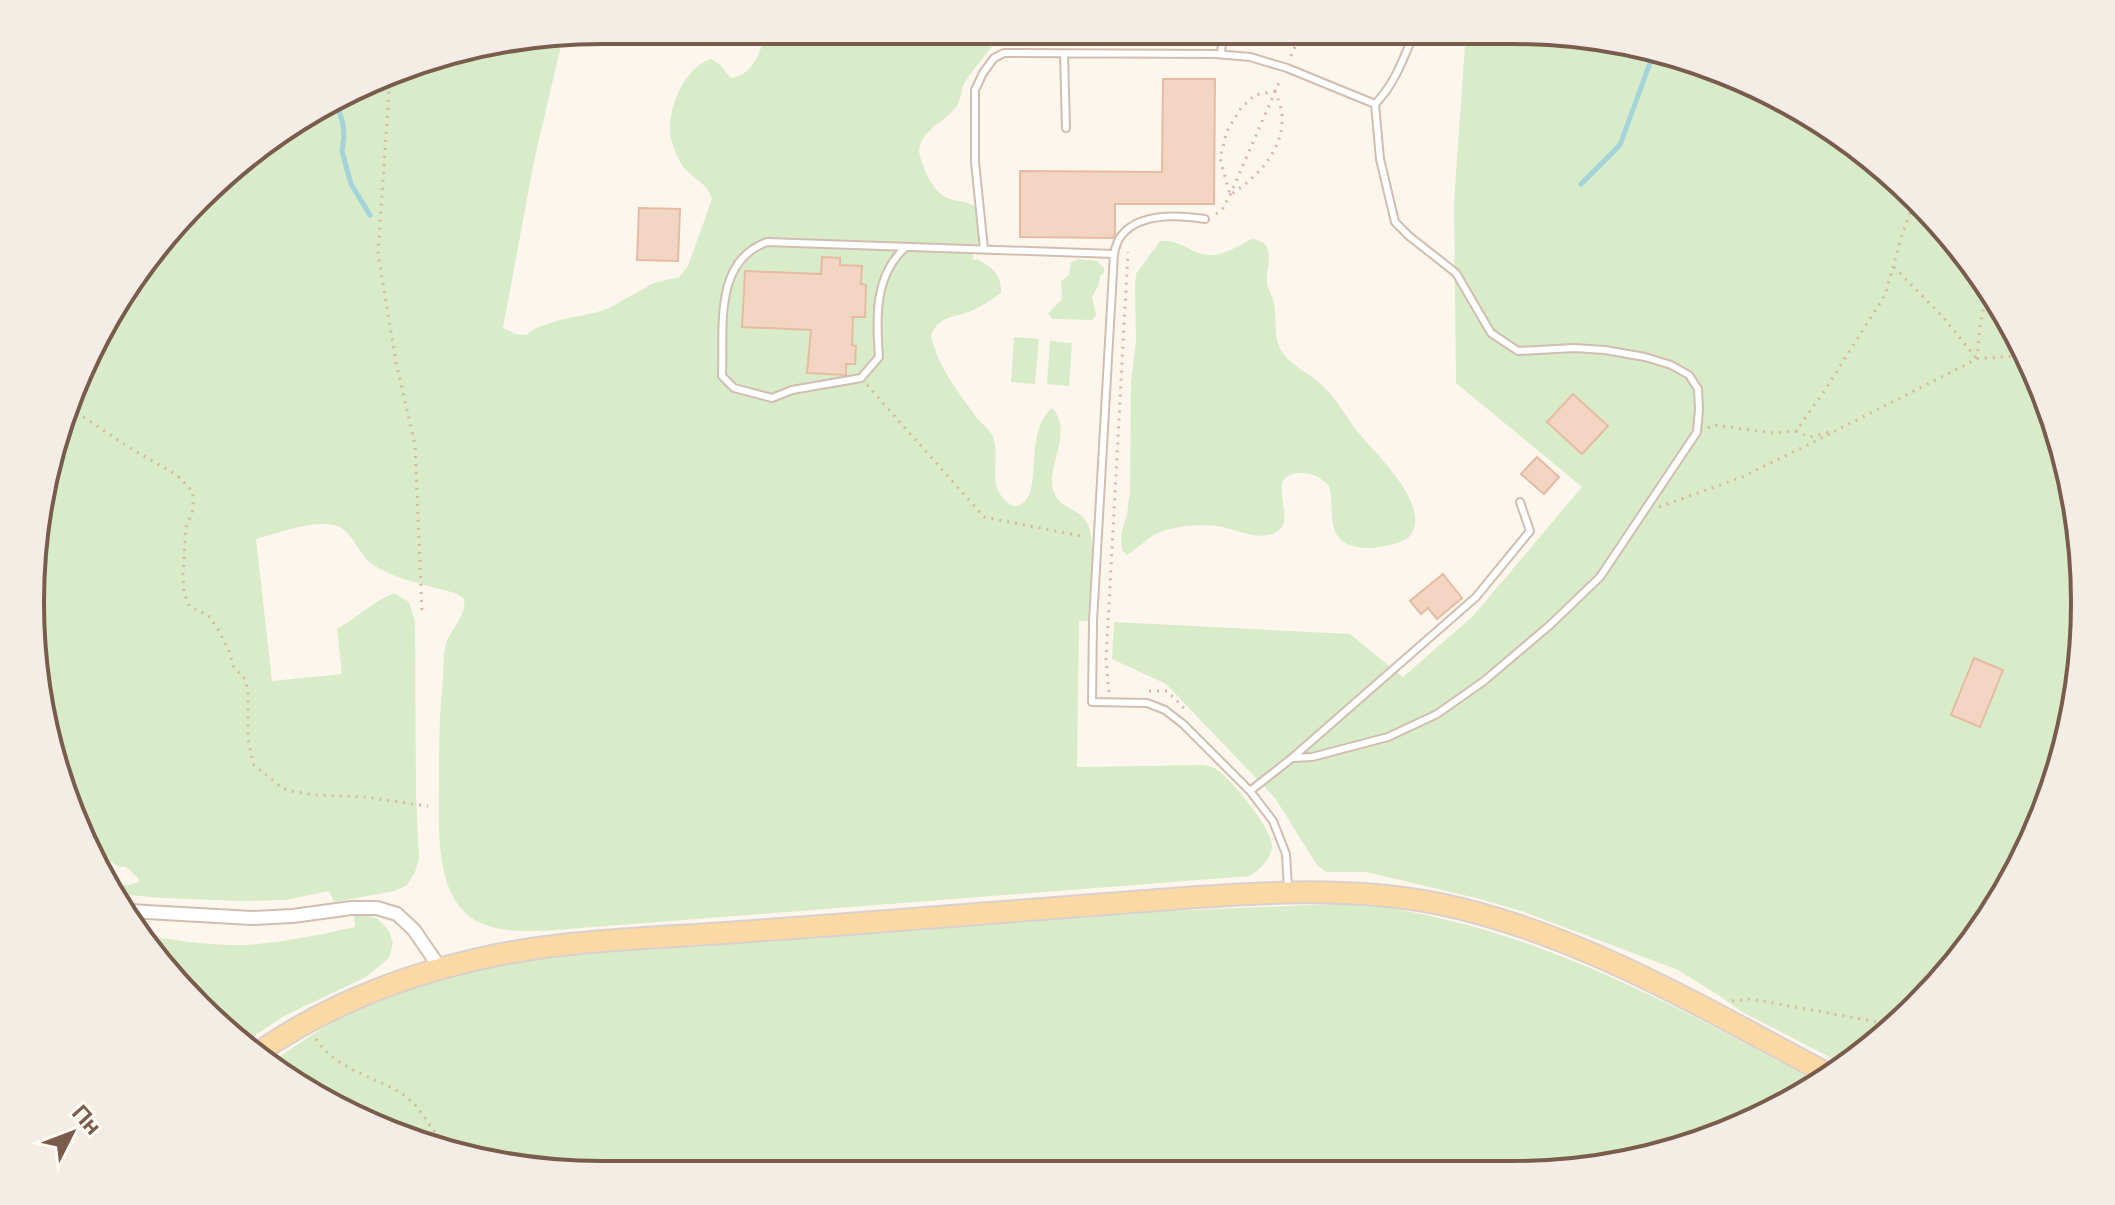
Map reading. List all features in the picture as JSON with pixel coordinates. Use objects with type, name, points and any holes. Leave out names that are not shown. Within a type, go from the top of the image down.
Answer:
[{"type":"main road","points":[[266,1048],[364,994],[440,968],[524,950],[613,940],[1289,893],[1392,896],[1467,910],[1572,945],[1697,1005],[1819,1069]]},
{"type":"street","points":[[137,911],[252,918],[377,908],[397,914],[414,930],[440,968]]},
{"type":"lane","points":[[1221,54],[1222,44]]},
{"type":"lane","points":[[1375,104],[1397,73],[1409,44]]},
{"type":"lane","points":[[984,249],[975,162],[975,90],[994,58],[1004,53],[1221,54],[1250,57],[1375,104]]},
{"type":"lane","points":[[1064,54],[1066,128]]},
{"type":"lane","points":[[1292,758],[1312,757],[1388,737],[1437,714],[1463,697],[1550,625],[1600,577],[1697,432],[1698,389],[1689,375],[1671,365],[1605,350],[1518,351],[1491,333],[1456,273],[1395,222],[1380,159],[1375,104]]},
{"type":"lane","points":[[1205,219],[1185,216],[1149,219],[1120,237],[1114,254],[1093,621],[1092,702],[1147,703],[1165,710],[1183,724],[1250,791],[1273,821],[1286,854],[1289,893]]},
{"type":"lane","points":[[906,247],[896,255],[881,284],[876,323],[879,357],[861,378],[792,390],[772,398],[734,388],[722,376],[723,308],[727,286],[736,264],[752,247],[767,242],[1114,254]]},
{"type":"lane","points":[[1250,791],[1476,597],[1530,531],[1520,502]]},
{"type":"path","points":[[989,44],[994,58]]},
{"type":"path","points":[[1205,219],[1222,210],[1230,195],[1296,44]]},
{"type":"path","points":[[390,87],[378,254],[396,362],[415,445],[422,612]]},
{"type":"path","points":[[1230,195],[1248,183],[1270,159],[1281,134],[1282,114],[1275,91]]},
{"type":"path","points":[[1230,195],[1220,158],[1227,131],[1241,108],[1255,95],[1275,91]]},
{"type":"path","points":[[1796,431],[1885,295],[1911,212]]},
{"type":"path","points":[[1109,692],[1106,660],[1131,228]]},
{"type":"path","points":[[1893,266],[1943,317],[1977,359]]},
{"type":"path","points":[[1977,359],[1985,304]]},
{"type":"path","points":[[1644,513],[1779,461],[1977,359],[2013,356]]},
{"type":"path","points":[[861,378],[984,517],[1098,539]]},
{"type":"path","points":[[78,413],[177,475],[193,492],[193,510],[186,527],[184,593],[190,607],[208,615],[218,629],[234,668],[245,679],[248,738],[253,764],[290,791],[428,806]]},
{"type":"path","points":[[1697,432],[1714,425],[1773,433],[1796,431],[1809,437],[1835,431]]},
{"type":"path","points":[[1138,692],[1167,691],[1187,712]]},
{"type":"path","points":[[1697,1005],[1751,999],[1880,1023]]},
{"type":"path","points":[[307,1023],[326,1051],[342,1064],[406,1097],[438,1136]]},
{"type":"green space","points":[[995,44],[966,81],[954,110],[923,138],[919,152],[927,176],[941,194],[982,211],[987,228],[973,250],[973,260],[977,259],[995,273],[1000,281],[1001,293],[977,308],[938,324],[931,336],[950,379],[993,437],[998,491],[1013,506],[1023,503],[1029,495],[1038,431],[1043,418],[1052,408],[1060,424],[1053,489],[1060,502],[1086,521],[1092,542],[1088,621],[1079,621],[1077,767],[1213,767],[1239,792],[1266,829],[1272,847],[1264,863],[1250,876],[542,931],[487,926],[470,917],[454,898],[442,865],[440,842],[444,656],[447,641],[463,612],[464,598],[379,569],[367,560],[346,531],[334,525],[314,524],[256,539],[272,681],[342,674],[337,629],[394,593],[409,602],[415,621],[419,859],[415,872],[407,885],[395,891],[334,902],[329,891],[285,900],[241,901],[127,895],[121,885],[139,882],[138,878],[126,867],[107,860],[87,816],[63,747],[45,639],[45,566],[55,494],[74,423],[119,323],[159,263],[234,183],[292,138],[323,119],[389,87],[458,63],[561,46],[534,161],[503,328],[526,335],[560,320],[609,308],[654,283],[679,277],[688,266],[712,199],[707,188],[680,162],[671,140],[673,107],[687,77],[711,59],[731,78],[739,76],[751,67],[762,45]]},
{"type":"green space","points":[[1090,44],[1187,44],[1183,45]]},
{"type":"green space","points":[[1465,44],[1549,45],[1657,63],[1760,102],[1823,138],[1852,159],[1907,208],[1956,263],[1977,292],[2013,355],[2052,458],[2070,566],[2070,639],[2052,747],[2013,850],[1977,913],[1932,971],[1907,997],[1834,1059],[1742,1012],[1678,970],[1524,912],[1366,872],[1326,872],[1317,865],[1275,798],[1166,684],[1112,659],[1114,622],[1350,634],[1403,677],[1473,616],[1582,487],[1456,383],[1454,202]]},
{"type":"green space","points":[[1252,239],[1260,241],[1268,250],[1267,283],[1274,307],[1276,335],[1283,353],[1330,393],[1400,482],[1412,505],[1415,519],[1413,531],[1408,538],[1383,547],[1362,548],[1345,543],[1334,526],[1329,486],[1317,476],[1302,473],[1290,475],[1284,480],[1283,525],[1278,531],[1264,536],[1218,526],[1169,529],[1127,555],[1122,550],[1121,534],[1130,491],[1136,274],[1160,241],[1215,255]]},
{"type":"green space","points":[[1078,259],[1097,261],[1104,268],[1092,297],[1096,315],[1092,320],[1052,319],[1048,313],[1062,299],[1061,281],[1069,275],[1071,262]]},
{"type":"green space","points":[[1014,337],[1039,339],[1035,384],[1011,382]]},
{"type":"green space","points":[[1050,341],[1072,343],[1069,386],[1047,384]]},
{"type":"green space","points":[[1334,904],[1382,907],[1447,920],[1503,935],[1611,977],[1807,1077],[1760,1103],[1692,1131],[1621,1150],[1549,1160],[602,1161],[566,1160],[494,1150],[423,1131],[355,1103],[278,1057],[336,1019],[407,990],[471,971],[567,952],[1073,915]]},
{"type":"green space","points":[[354,916],[378,919],[389,931],[393,943],[389,958],[366,977],[284,1016],[252,1037],[208,997],[156,937],[219,945],[258,944],[355,927]]},
{"type":"building","points":[[1163,79],[1215,79],[1214,204],[1115,204],[1113,238],[1020,237],[1020,171],[1162,172]]},
{"type":"building","points":[[639,208],[680,209],[678,261],[637,260]]},
{"type":"building","points":[[822,257],[840,258],[840,265],[862,266],[861,284],[866,285],[865,317],[853,317],[855,364],[846,364],[846,375],[807,373],[811,330],[742,327],[745,271],[821,274]]},
{"type":"building","points":[[1573,394],[1608,426],[1582,454],[1547,422]]},
{"type":"building","points":[[1537,457],[1559,477],[1544,494],[1521,474]]},
{"type":"building","points":[[1443,574],[1462,598],[1437,619],[1428,608],[1421,614],[1410,601]]},
{"type":"building","points":[[1974,658],[2003,670],[1980,727],[1951,715]]},
{"type":"waterway","points":[[1581,184],[1620,145],[1651,62]]},
{"type":"waterway","points":[[339,111],[344,137],[342,151],[351,184],[370,215]]}]
